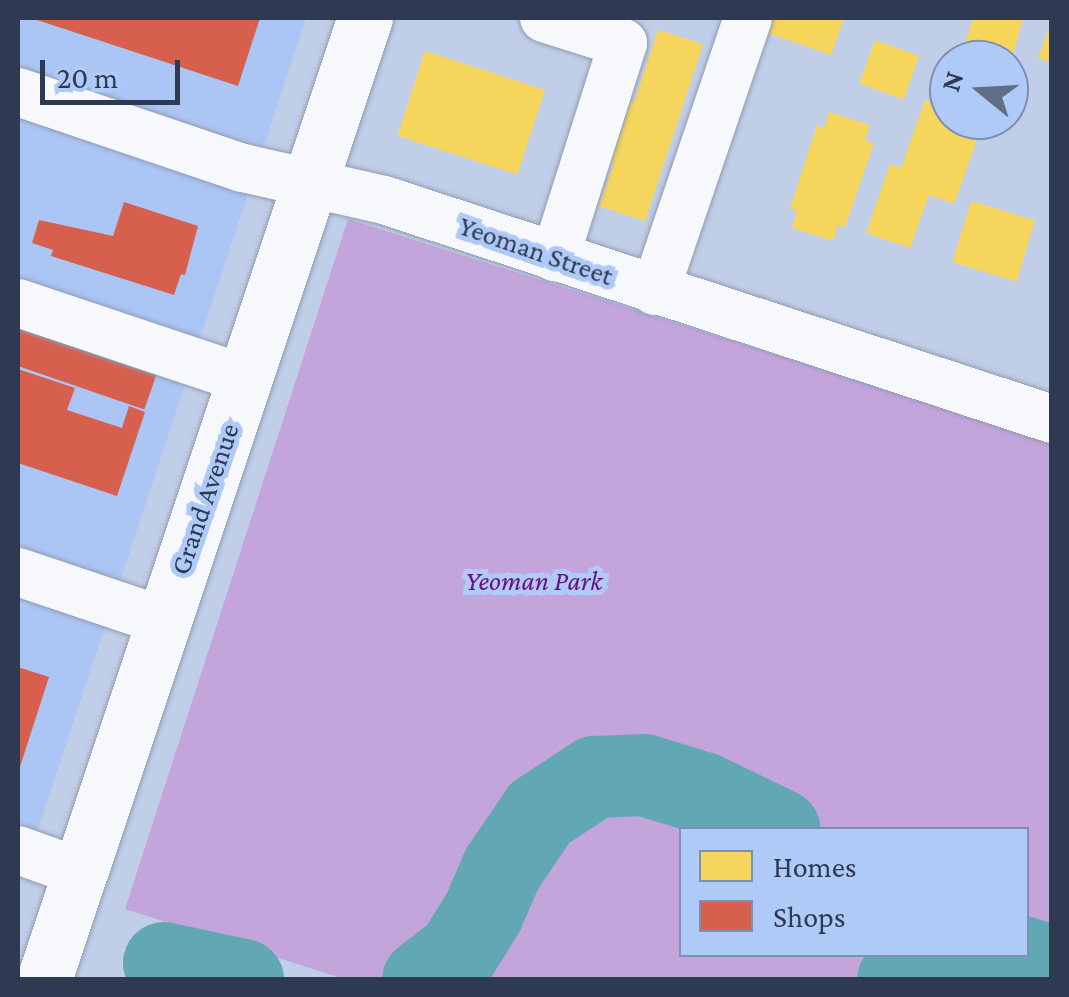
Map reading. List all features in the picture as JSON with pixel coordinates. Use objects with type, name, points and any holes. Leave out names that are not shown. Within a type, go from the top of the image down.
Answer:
[{"type":"main road","name":"Grand Avenue","points":[[44,980],[365,18]]},
{"type":"street","points":[[544,18],[622,43],[555,258]]},
{"type":"street","points":[[655,290],[748,18]]},
{"type":"street","name":"Yeoman Street","points":[[18,92],[243,168],[384,200],[1052,419]]},
{"type":"street","points":[[18,304],[245,379]]},
{"type":"street","points":[[18,572],[164,622]]},
{"type":"street","points":[[18,850],[79,872]]},
{"type":"shaded area","points":[[18,18],[306,18],[18,890]]},
{"type":"green space","name":"Yeoman Park","points":[[348,219],[1051,442],[1051,979],[344,979],[125,909]]},
{"type":"building: Homes","points":[[770,18],[844,18],[831,55],[765,32]]},
{"type":"building: Homes","points":[[973,18],[1023,18],[1017,40],[966,40]]},
{"type":"building: Homes","points":[[1052,22],[1052,63],[1038,58]]},
{"type":"building: Homes","points":[[658,30],[703,44],[645,221],[599,206],[614,162],[605,159],[625,99],[634,102]]},
{"type":"building: Homes","points":[[875,40],[919,56],[903,99],[859,83]]},
{"type":"building: Homes","points":[[425,51],[545,90],[517,175],[397,136]]},
{"type":"building: Homes","points":[[925,100],[929,101],[929,140],[977,140],[954,204],[929,195],[910,248],[866,233],[890,164],[901,168]]},
{"type":"building: Homes","points":[[829,112],[870,125],[865,140],[874,143],[845,227],[838,225],[833,241],[792,228],[797,211],[790,208],[817,125],[824,128]]},
{"type":"building: Homes","points":[[971,201],[1035,221],[1016,282],[952,262]]},
{"type":"building: Shops","points":[[31,18],[260,18],[238,86]]},
{"type":"building: Shops","points":[[124,202],[198,226],[185,275],[181,274],[174,295],[51,256],[53,250],[32,243],[39,220],[113,236]]},
{"type":"building: Shops","points":[[18,328],[156,376],[144,410],[18,366]]},
{"type":"building: Shops","points":[[18,369],[75,388],[67,410],[122,428],[129,406],[145,412],[117,496],[18,463]]},
{"type":"building: Shops","points":[[18,667],[49,677],[18,773]]},
{"type":"waterway","points":[[423,980],[458,953],[483,913],[502,869],[540,813],[595,777],[644,775],[703,793],[774,827]]},
{"type":"waterway","points":[[898,980],[944,957]]},
{"type":"waterway","points":[[1022,957],[1052,966]]},
{"type":"waterway","points":[[164,963],[243,980]]}]
